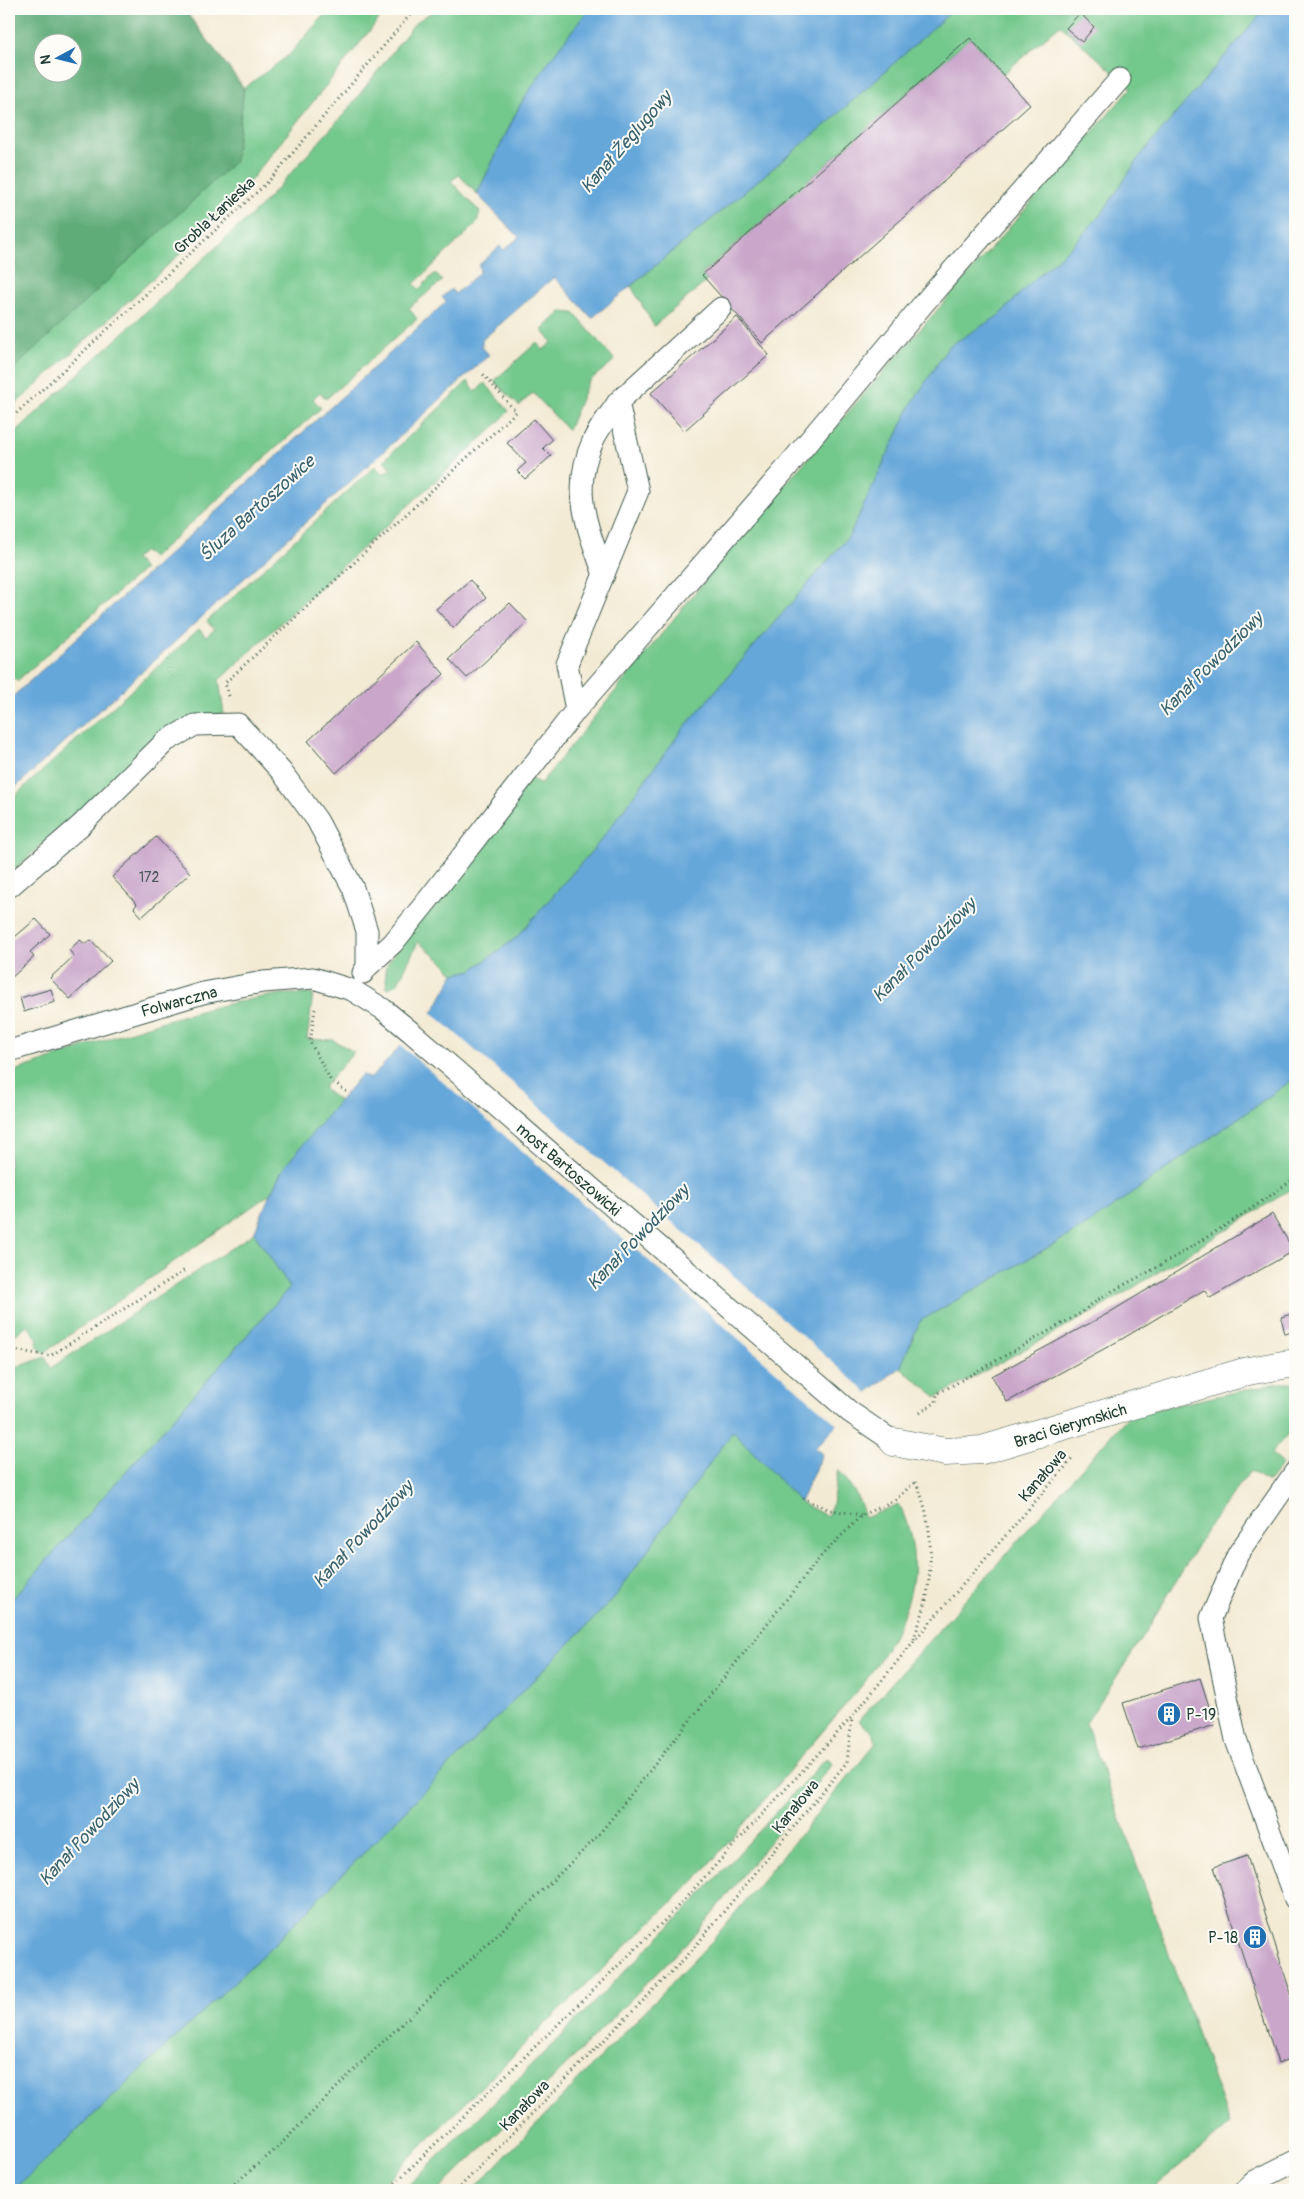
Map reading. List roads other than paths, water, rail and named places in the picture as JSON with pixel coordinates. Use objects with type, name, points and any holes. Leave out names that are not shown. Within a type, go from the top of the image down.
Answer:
[{"type":"street","name":"Braci Gierymskich","points":[[894,1442],[945,1452],[982,1450],[1248,1371],[1295,1363]]},
{"type":"lane","points":[[352,990],[367,967],[393,943],[576,710],[777,480],[924,302],[1120,79]]},
{"type":"lane","points":[[604,575],[582,510],[582,476],[593,441],[618,402],[721,308]]},
{"type":"lane","points":[[576,710],[567,664],[638,491],[618,402]]},
{"type":"lane","points":[[9,887],[80,826],[166,741],[195,725],[238,724],[281,771],[317,820],[353,888],[367,930],[367,967]]},
{"type":"lane","name":"Folwarczna","points":[[9,1051],[203,993],[263,982],[313,978],[352,990]]},
{"type":"lane","name":"most Bartoszowicki","points":[[352,990],[383,1009],[411,1032],[850,1412]]},
{"type":"lane","name":"Braci Gierymskich","points":[[850,1412],[894,1442]]},
{"type":"lane","points":[[1295,1472],[1238,1554],[1211,1618],[1236,1740],[1295,1899]]},
{"type":"lane","points":[[1245,2190],[1255,2181],[1295,2161]]},
{"type":"water","points":[[589,9],[954,9],[830,121],[592,318],[554,277],[482,340],[482,347],[489,355],[9,793],[9,700],[446,302],[442,297],[451,289],[455,294],[480,272],[479,265],[500,246],[504,250],[519,237],[477,194],[520,105],[551,58]]},
{"type":"water","name":"Kanał Powodziowy","points":[[1265,9],[1295,9],[1295,1078],[1087,1225],[920,1321],[900,1368],[871,1389],[815,1448],[822,1454],[800,1502],[733,1431],[614,1598],[270,1948],[14,2190],[9,2190],[9,1603],[290,1287],[254,1233],[270,1194],[285,1166],[362,1074],[370,1079],[435,1009],[454,974],[472,970],[516,938],[598,844],[682,730],[849,536],[911,405],[949,346],[1000,315],[1028,285],[1074,244],[1103,212],[1140,156]]},
{"type":"place","name":"P-19","points":[[1169,1714]]},
{"type":"place","name":"P-18","points":[[1255,1937]]},
{"type":"water label","name":"Kanał Żeglugowy","points":[[626,142]]},
{"type":"water label","name":"Śluza Bartoszowice","points":[[257,508]]}]
